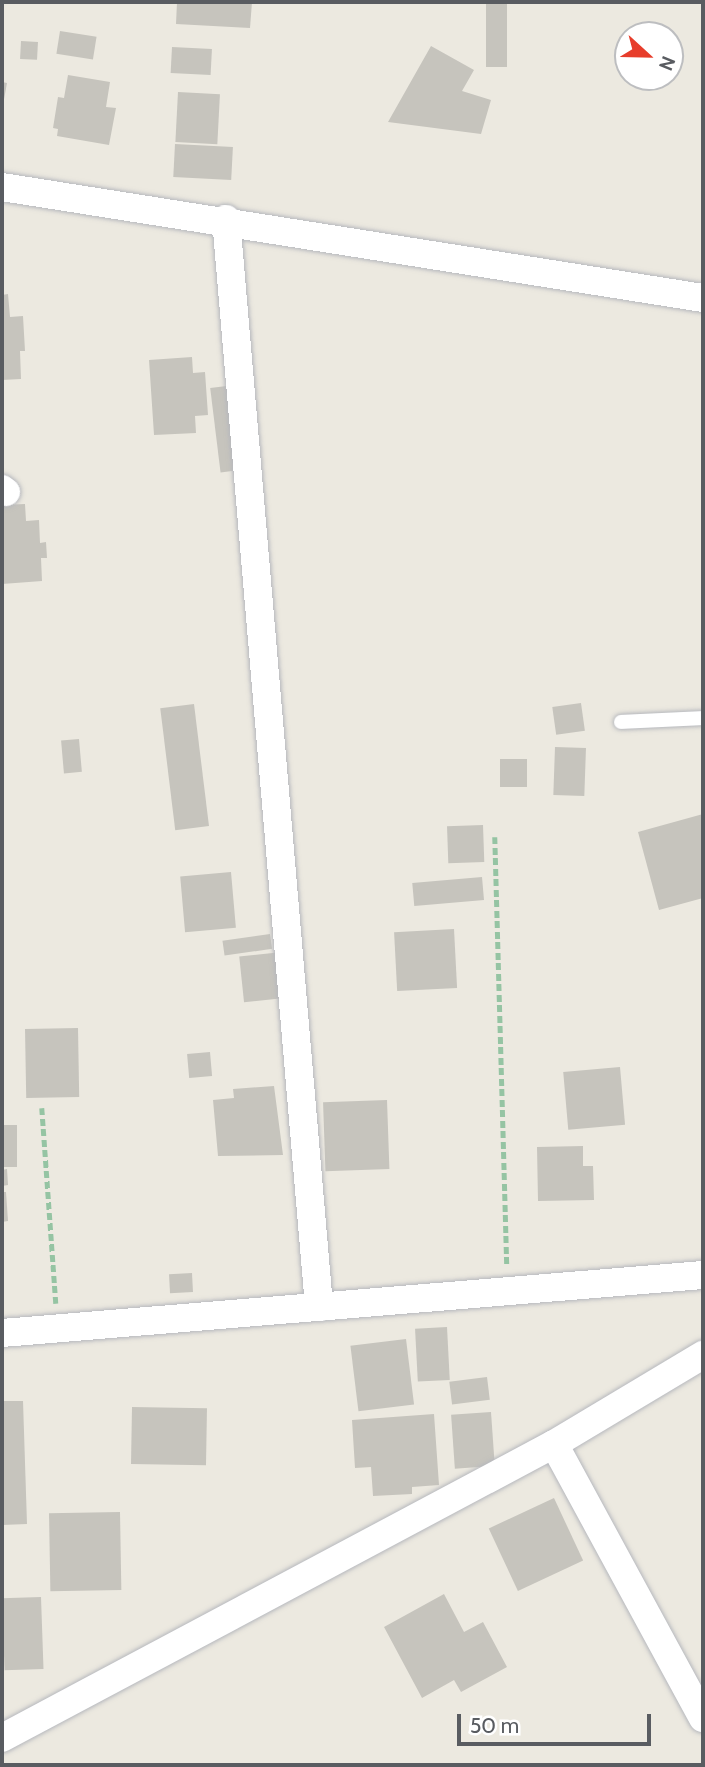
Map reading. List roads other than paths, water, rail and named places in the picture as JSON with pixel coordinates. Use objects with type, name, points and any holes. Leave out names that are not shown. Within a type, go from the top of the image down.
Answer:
[{"type":"street","points":[[2,187],[226,219],[703,298]]},
{"type":"street","points":[[226,219],[319,1307]]},
{"type":"street","points":[[2,1333],[703,1275]]},
{"type":"street","points":[[2,1738],[554,1444],[703,1355]]},
{"type":"street","points":[[554,1444],[703,1718]]},
{"type":"lane","points":[[621,722],[703,718]]}]
